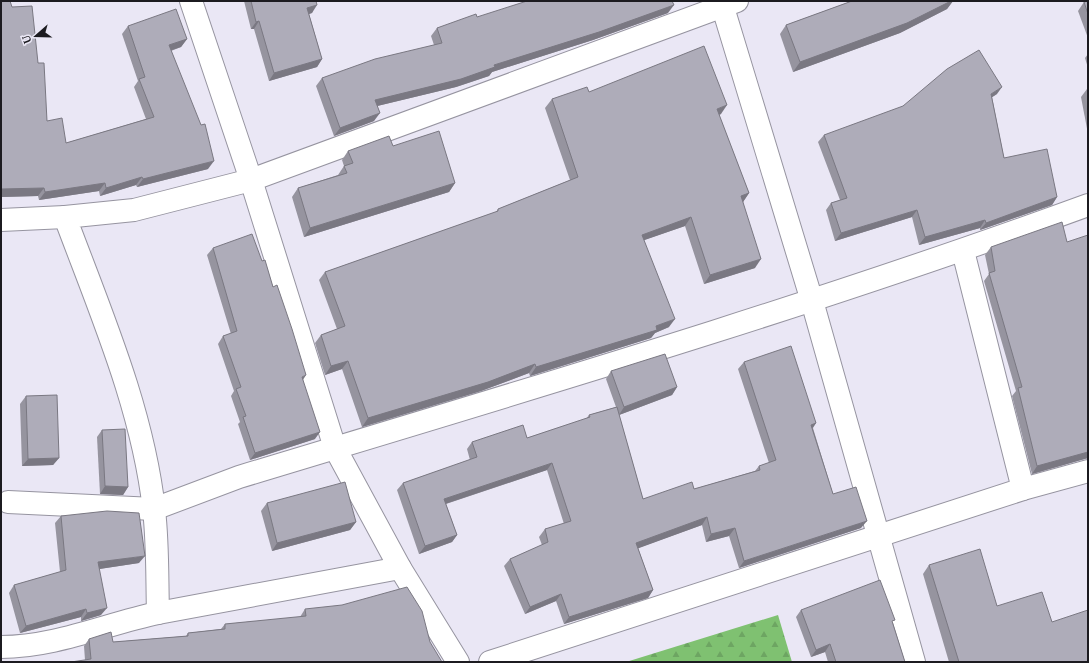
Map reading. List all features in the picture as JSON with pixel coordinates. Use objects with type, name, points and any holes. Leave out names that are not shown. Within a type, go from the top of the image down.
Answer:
[{"type":"street","points":[[191,1],[251,180],[335,448],[400,568],[458,662]]},
{"type":"street","points":[[1,220],[66,217],[134,210],[251,180],[726,3],[914,662]]},
{"type":"street","points":[[8,502],[154,510],[239,477],[812,301],[963,251],[1088,205]]},
{"type":"street","points":[[66,217],[126,379],[141,441],[154,510],[158,613]]},
{"type":"street","points":[[963,251],[1023,489]]},
{"type":"street","points":[[490,662],[1023,489],[1088,471]]},
{"type":"street","points":[[1,647],[55,641],[158,613],[400,568]]},
{"type":"green space","points":[[778,615],[792,662],[626,662]]},
{"type":"building","points":[[1,1],[10,1],[12,7],[32,6],[38,63],[44,63],[47,121],[62,118],[66,143],[154,117],[139,79],[145,77],[128,26],[176,9],[187,39],[169,45],[201,125],[205,124],[214,161],[143,179],[142,177],[106,188],[105,183],[45,192],[44,188],[1,189]]},
{"type":"building","points":[[251,1],[316,1],[317,5],[307,8],[322,59],[274,73],[259,21],[256,22]]},
{"type":"building","points":[[527,1],[672,1],[674,5],[599,32],[494,65],[495,67],[461,79],[375,100],[380,113],[340,128],[322,78],[375,59],[442,43],[437,28],[476,14],[477,17]]},
{"type":"building","points":[[852,1],[951,1],[907,23],[800,62],[786,25]]},
{"type":"building","points":[[1088,1],[1088,14],[1084,2]]},
{"type":"building","points":[[704,46],[727,105],[717,109],[749,193],[741,196],[761,259],[710,275],[691,217],[642,235],[675,319],[656,326],[657,330],[536,367],[535,364],[488,382],[368,418],[348,361],[331,366],[321,335],[345,326],[325,272],[498,211],[498,209],[578,177],[552,99],[587,87],[589,92]]},
{"type":"building","points":[[979,50],[1002,87],[991,94],[1004,158],[1047,149],[1057,197],[986,223],[985,220],[925,237],[917,210],[841,233],[831,203],[847,198],[824,135],[903,106],[947,69]]},
{"type":"building","points":[[439,131],[455,183],[310,228],[298,188],[347,173],[344,166],[353,163],[348,151],[389,136],[393,146]]},
{"type":"building","points":[[1062,222],[1067,242],[1088,235],[1088,452],[1037,466],[1018,388],[1022,387],[989,273],[995,271],[991,247]]},
{"type":"building","points":[[252,234],[262,261],[265,260],[273,287],[277,285],[306,375],[302,377],[320,432],[255,453],[243,417],[246,416],[236,389],[241,387],[223,336],[237,331],[213,248]]},
{"type":"building","points":[[791,346],[816,423],[811,425],[833,494],[856,487],[867,521],[744,561],[735,528],[711,534],[707,517],[636,543],[653,590],[569,617],[561,594],[530,607],[510,559],[548,542],[545,529],[571,521],[552,463],[444,499],[457,535],[425,546],[403,483],[477,457],[472,442],[523,425],[527,438],[590,417],[589,415],[617,407],[643,499],[692,482],[694,489],[760,470],[759,466],[776,460],[744,362]]},
{"type":"building","points":[[665,354],[677,387],[624,407],[611,371]]},
{"type":"building","points":[[57,395],[59,458],[28,459],[26,396]]},
{"type":"building","points":[[125,429],[128,487],[105,486],[102,430]]},
{"type":"building","points":[[345,482],[356,522],[277,543],[267,503]]},
{"type":"building","points":[[107,511],[139,513],[145,556],[98,562],[107,608],[87,613],[86,609],[26,626],[14,585],[66,570],[61,516]]},
{"type":"building","points":[[980,549],[997,606],[1042,592],[1052,622],[1088,610],[1088,662],[959,662],[929,565]]},
{"type":"building","points":[[880,580],[895,620],[892,621],[905,662],[836,662],[830,644],[816,650],[801,610]]},
{"type":"building","points":[[407,587],[422,611],[430,642],[442,662],[71,662],[91,659],[89,639],[111,632],[113,642],[188,636],[188,633],[225,629],[225,624],[306,616],[305,609],[342,605]]}]
